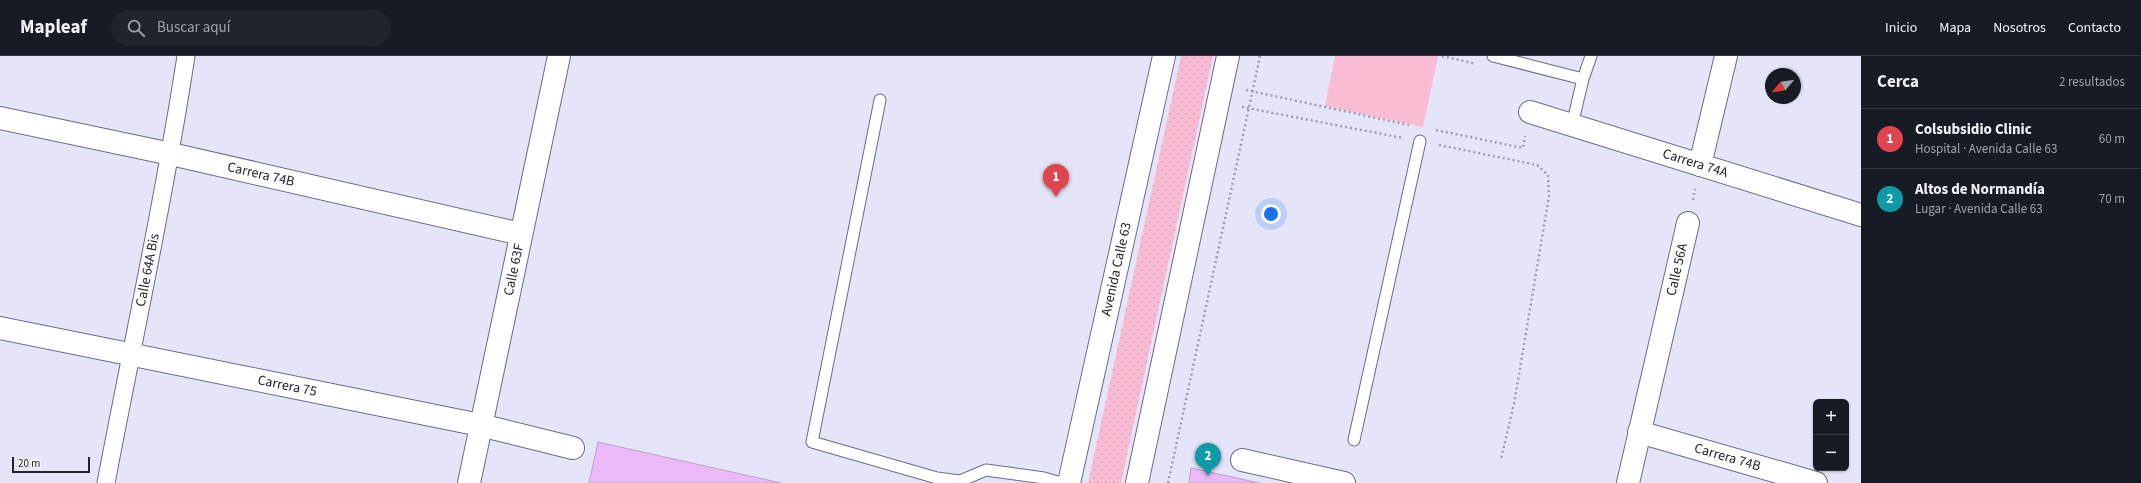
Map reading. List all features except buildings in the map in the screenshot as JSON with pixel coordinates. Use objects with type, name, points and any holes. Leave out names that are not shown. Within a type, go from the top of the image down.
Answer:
[{"type":"street","name":"Calle 64A Bis","points":[[106,483],[130,355],[171,154],[186,56]]},
{"type":"street","name":"Calle 63F","points":[[469,483],[559,56]]},
{"type":"street","name":"Avenida Calle 63","points":[[1069,483],[1164,56]]},
{"type":"street","points":[[1137,483],[1228,56]]},
{"type":"street","points":[[1700,165],[1726,56]]},
{"type":"street","name":"Carrera 74A","points":[[1530,112],[1861,215]]},
{"type":"street","name":"Carrera 74B","points":[[0,118],[171,154],[521,234]]},
{"type":"street","name":"Calle 56A","points":[[1628,483],[1688,223]]},
{"type":"street","name":"Carrera 75","points":[[0,328],[480,425],[573,448]]},
{"type":"street","name":"Carrera 74B","points":[[1639,432],[1816,483]]},
{"type":"street","points":[[1242,460],[1344,483]]},
{"type":"lane","points":[[1493,56],[1583,79]]},
{"type":"lane","points":[[1572,125],[1583,79],[1591,56]]},
{"type":"lane","points":[[880,100],[812,442],[936,481],[961,482],[986,470],[1044,478],[1061,483]]},
{"type":"lane","points":[[1354,440],[1420,141]]},
{"type":"path","points":[[1168,483],[1260,56]]},
{"type":"path","points":[[1220,94],[1252,92],[1415,126]]},
{"type":"path","points":[[1220,94],[1249,108],[1537,164],[1548,175],[1549,196],[1547,211],[1514,404],[1501,459]]},
{"type":"path","points":[[1431,129],[1523,148],[1530,112]]},
{"type":"path","points":[[1688,223],[1700,165]]},
{"type":"shaded area","points":[[1181,56],[1213,56],[1121,483],[1088,483]]},
{"type":"shaded area","points":[[1335,56],[1438,56],[1423,127],[1325,106]]},
{"type":"place","name":"Colsubsidio Clinic","points":[[1056,197]]},
{"type":"place","name":"Altos de Normandía","points":[[1208,476]]}]
